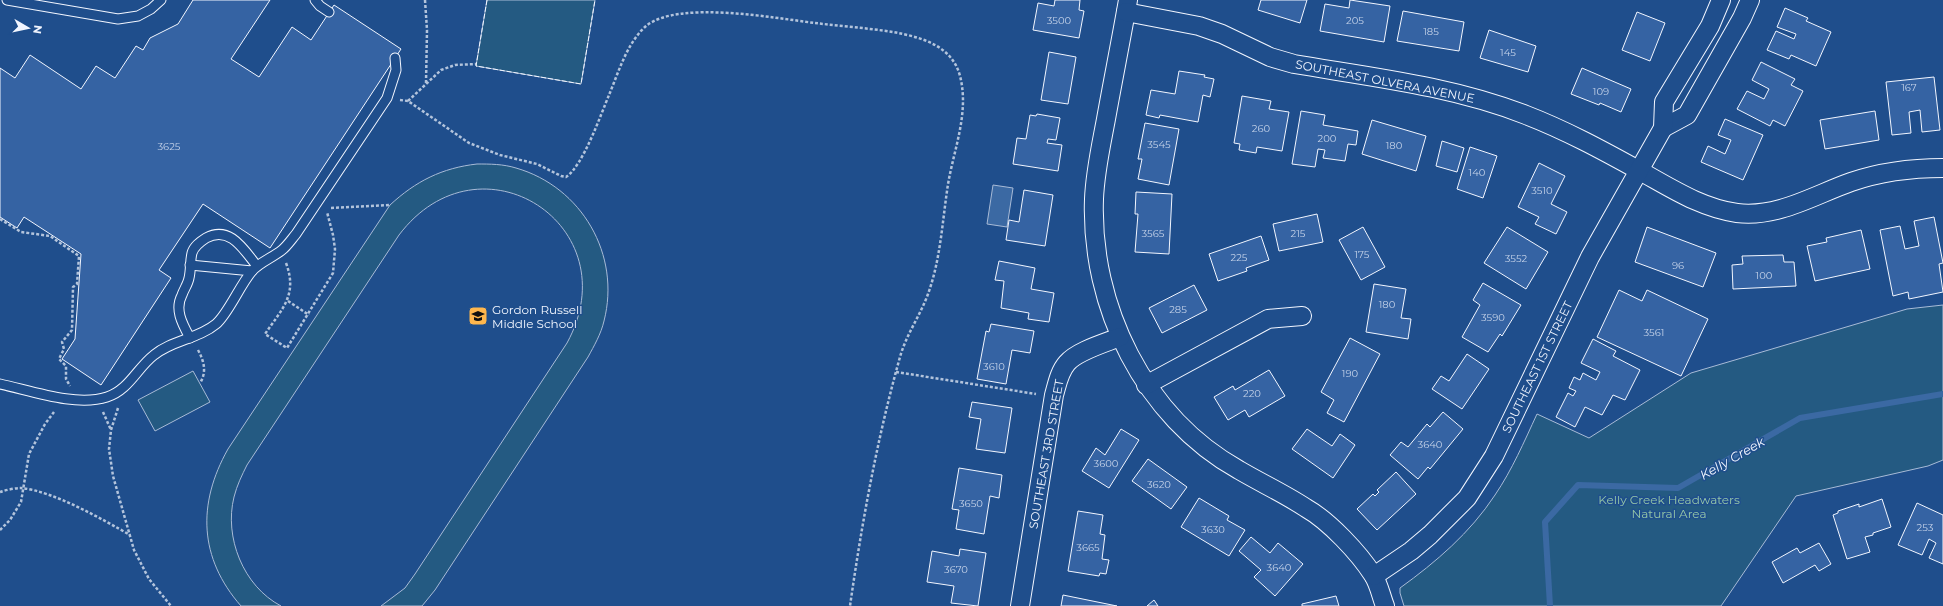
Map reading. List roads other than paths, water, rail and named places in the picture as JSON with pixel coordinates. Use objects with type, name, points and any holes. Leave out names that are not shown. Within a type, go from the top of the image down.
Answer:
[{"type":"street","name":"SOUTHEAST 1ST STREET","points":[[1374,576],[1412,552],[1467,498],[1494,456],[1590,257],[1662,128],[1664,102],[1710,26],[1721,0]]},
{"type":"street","points":[[1662,128],[1687,115],[1742,18],[1750,0]]},
{"type":"street","points":[[1127,6],[1097,164],[1094,198],[1096,256],[1102,284],[1120,337],[1146,385],[1170,414],[1194,438],[1222,461],[1308,508],[1344,539],[1374,576],[1385,606]]},
{"type":"street","name":"SOUTHEAST OLVERA AVENUE","points":[[1127,6],[1199,26],[1222,34],[1270,57],[1294,64],[1473,96],[1525,114],[1575,136],[1694,201],[1716,209],[1739,213],[1762,213],[1784,209],[1829,190],[1880,174],[1906,170],[1943,168]]},
{"type":"street","points":[[1146,385],[1268,319],[1302,316]]},
{"type":"street","name":"SOUTHEAST 3RD STREET","points":[[1020,606],[1054,395],[1060,376],[1067,363],[1078,355],[1120,337]]},
{"type":"lane","points":[[7,0],[118,19],[138,16],[151,9],[161,0]]},
{"type":"lane","points":[[315,0],[320,6],[329,12]]},
{"type":"lane","points":[[0,384],[79,401],[108,397],[124,388],[140,368],[155,354],[201,334],[217,323],[254,269],[281,251],[296,234],[387,98],[396,70],[396,58]]},
{"type":"lane","points":[[190,338],[181,321],[178,308],[181,296],[190,277],[192,253],[198,243],[210,236],[223,234],[233,238],[254,269]]},
{"type":"lane","points":[[190,265],[254,269]]},
{"type":"waterway","name":"Kelly Creek","points":[[1550,606],[1545,522],[1578,485],[1678,488],[1800,418],[1943,394]]},
{"type":"place","name":"Gordon Russell Middle School","points":[[478,316]]},
{"type":"park label","name":"Kelly Creek Headwaters Natural Area","points":[[1669,506]]}]
